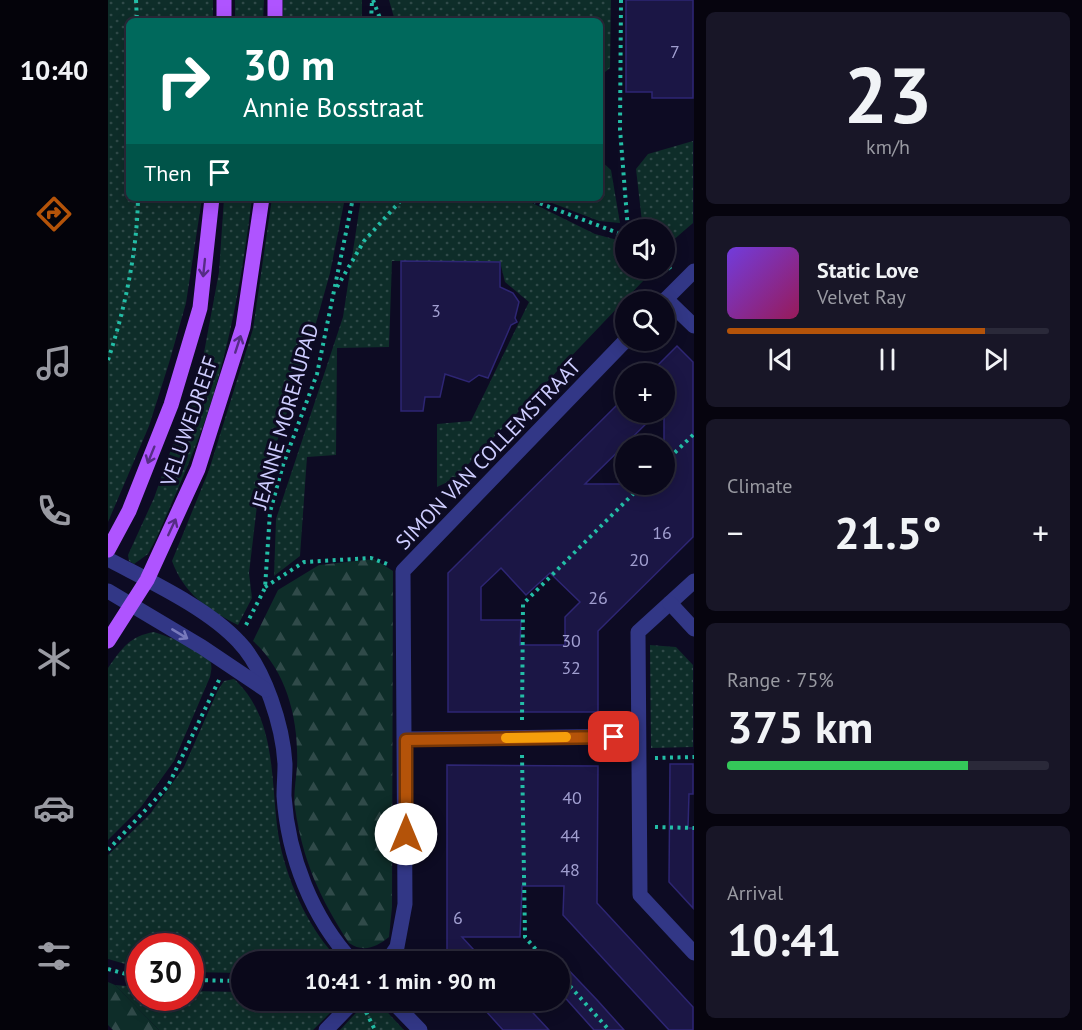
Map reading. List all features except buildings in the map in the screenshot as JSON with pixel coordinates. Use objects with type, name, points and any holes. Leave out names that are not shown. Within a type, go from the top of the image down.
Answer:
[{"type":"main road","points":[[224,0],[224,18]]},
{"type":"main road","points":[[275,18],[276,0]]},
{"type":"main road","name":"VELUWEDREEF","points":[[108,550],[129,512],[171,405],[181,373],[200,308],[212,201]]},
{"type":"main road","name":"VELUWEDREEF","points":[[108,641],[147,580],[198,469],[243,327],[262,201]]},
{"type":"street","points":[[674,291],[693,271]]},
{"type":"street","points":[[675,309],[693,326]]},
{"type":"street","name":"SIMON VAN COLLEMSTRAAT","points":[[395,951],[398,947],[405,904],[404,571],[615,351]]},
{"type":"street","points":[[108,559],[185,600],[238,640],[254,660],[280,726],[285,764],[284,797],[292,847],[302,880],[332,939],[343,951]]},
{"type":"street","points":[[693,581],[638,632],[637,736],[640,895],[693,953]]},
{"type":"street","points":[[108,591],[266,690]]},
{"type":"street","points":[[670,603],[693,629]]},
{"type":"street","points":[[406,740],[637,736]]},
{"type":"street","points":[[326,1030],[344,1011]]},
{"type":"street","points":[[402,1011],[420,1030]]},
{"type":"path","points":[[136,0],[137,18]]},
{"type":"path","points":[[371,18],[372,0]]},
{"type":"path","points":[[372,0],[380,18]]},
{"type":"path","points":[[621,0],[620,129],[627,219]]},
{"type":"path","points":[[108,360],[120,325],[137,221],[138,201]]},
{"type":"path","name":"JEANNE MOREAUPAD","points":[[238,640],[265,588],[270,512],[283,465],[317,374],[352,201]]},
{"type":"path","points":[[335,291],[364,241],[400,201]]},
{"type":"path","points":[[534,201],[615,232]]},
{"type":"path","points":[[675,452],[693,434]]},
{"type":"path","points":[[537,951],[525,937],[521,738],[523,604],[632,495]]},
{"type":"path","points":[[265,588],[304,562],[372,558],[404,571]]},
{"type":"path","points":[[108,850],[168,786],[227,665]]},
{"type":"path","points":[[639,759],[693,757]]},
{"type":"path","points":[[639,827],[693,828]]},
{"type":"path","points":[[108,969],[126,974]]},
{"type":"path","points":[[204,980],[231,981]]},
{"type":"path","points":[[570,986],[609,1030]]},
{"type":"green space","points":[[108,0],[213,0],[213,18],[126,18],[126,201],[202,201],[186,303],[169,363],[149,426],[108,522]]},
{"type":"green space","points":[[235,0],[264,0],[263,18],[235,18]]},
{"type":"green space","points":[[283,0],[362,0],[362,18],[283,18]]},
{"type":"green space","points":[[389,0],[611,0],[610,68],[603,74],[603,18],[394,18]]},
{"type":"green space","points":[[693,141],[693,223],[675,239],[675,219],[642,219],[636,169],[648,154]]},
{"type":"green space","points":[[603,163],[611,170],[619,219],[615,219],[615,223],[599,221],[547,201],[603,201]]},
{"type":"green space","points":[[224,201],[252,201],[229,337],[201,433],[157,537],[148,554],[134,564],[129,561],[128,555],[154,498],[203,358],[219,272]]},
{"type":"green space","points":[[272,201],[344,201],[330,273],[309,348],[258,497],[249,573],[252,598],[238,625],[198,600],[183,583],[172,561],[209,470],[253,329]]},
{"type":"green space","points":[[361,201],[528,201],[595,234],[615,239],[615,279],[644,279],[633,291],[615,291],[615,310],[454,479],[437,487],[437,424],[471,421],[529,302],[505,282],[500,262],[392,261],[389,347],[337,348],[336,455],[307,457],[300,556],[274,576],[276,519],[343,317]]},
{"type":"green space","points":[[374,559],[393,571],[392,907],[389,937],[370,948],[359,948],[349,943],[329,911],[308,863],[294,803],[297,750],[289,699],[275,667],[253,641],[278,590],[319,565]]},
{"type":"green space","points":[[154,632],[199,650],[209,659],[210,677],[174,761],[141,807],[108,840],[108,668],[127,644],[139,636]]},
{"type":"green space","points":[[650,645],[676,647],[693,665],[693,747],[651,748]]},
{"type":"green space","points":[[234,679],[249,696],[259,715],[270,756],[277,823],[284,860],[302,907],[331,951],[231,951],[231,973],[204,972],[204,933],[126,933],[126,964],[108,959],[108,855],[150,814],[184,767],[224,681]]},
{"type":"green space","points":[[108,982],[115,985],[126,996],[126,1011],[140,1011],[159,1030],[113,1030],[108,1025]]},
{"type":"green space","points":[[115,985],[126,986],[126,996]]},
{"type":"green space","points":[[204,991],[231,992],[231,1011],[332,1011],[313,1030],[159,1030],[140,1011],[204,1011]]},
{"type":"green space","points":[[358,1011],[386,1011],[404,1030],[340,1030]]},
{"type":"slow traffic","points":[[506,738],[566,737]]},
{"type":"route","points":[[406,834],[406,740],[614,737]]}]
